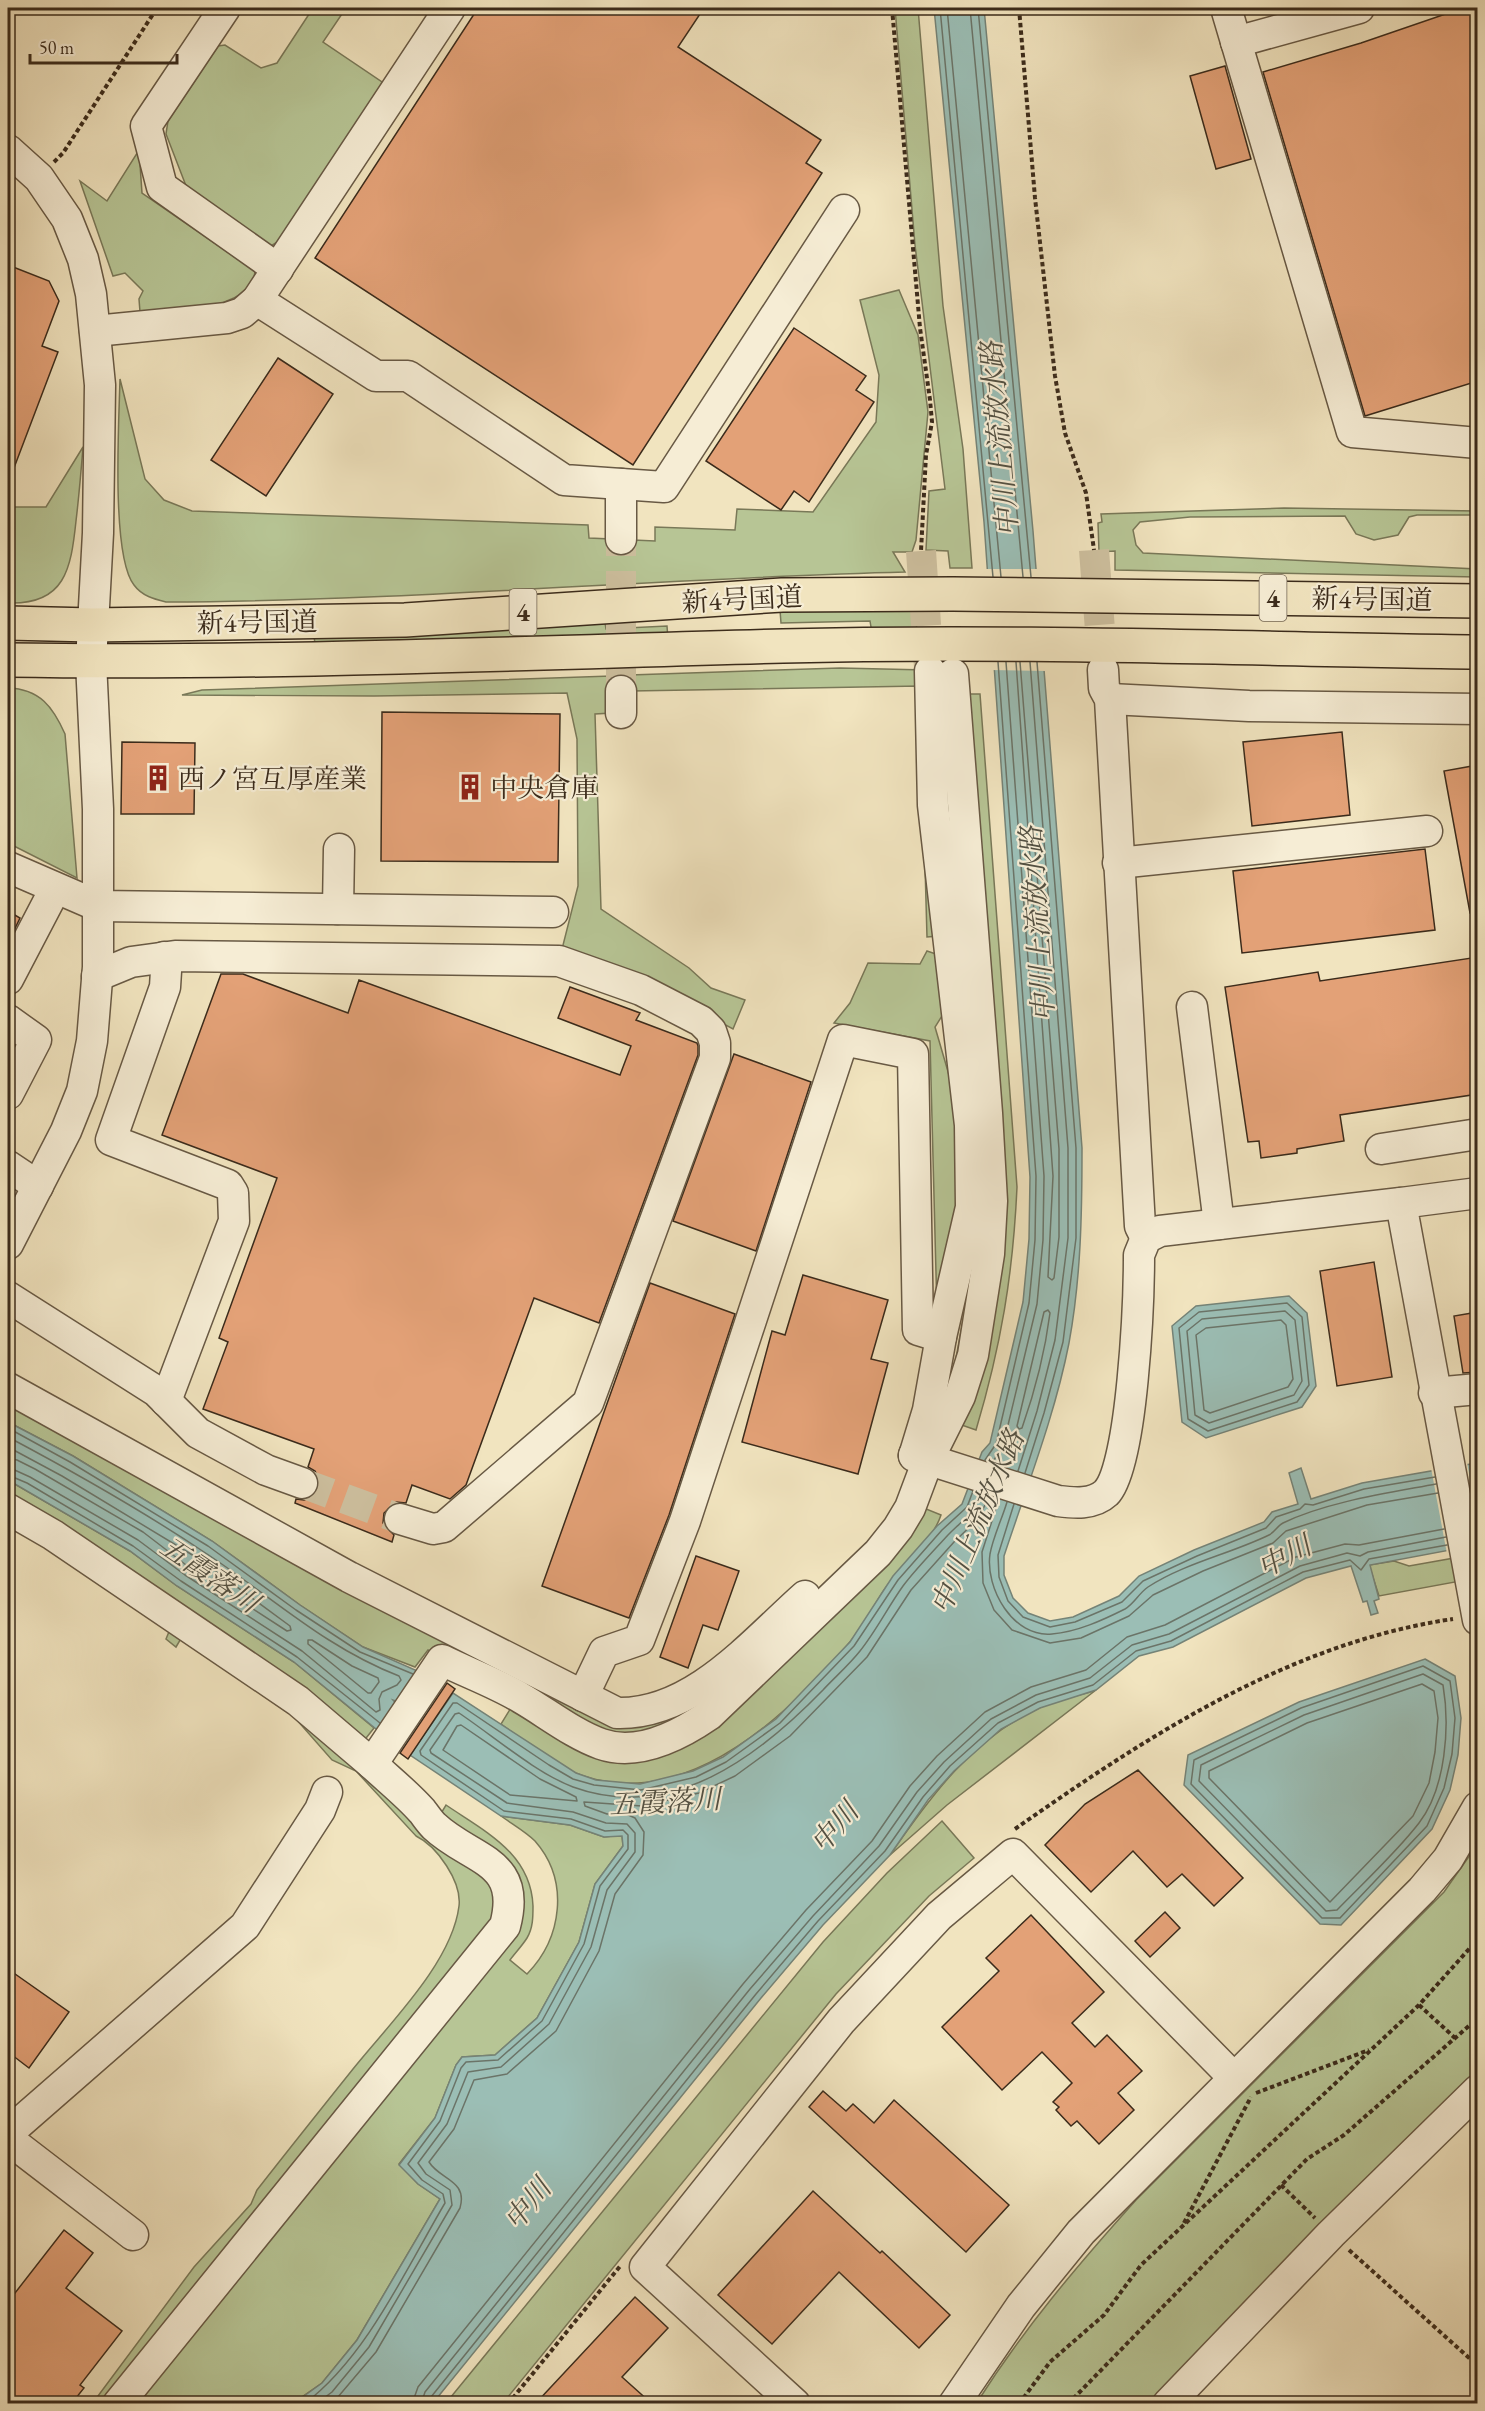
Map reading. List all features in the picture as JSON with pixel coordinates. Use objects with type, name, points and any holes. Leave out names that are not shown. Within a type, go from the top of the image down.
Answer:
[{"type":"highway","name":"新4号国道","points":[[8,623],[92,625],[405,620],[782,595],[953,594],[1478,601]]},
{"type":"highway","name":"新4号国道","points":[[8,660],[248,662],[417,655],[947,663],[1075,646],[1478,652]]},
{"type":"street","points":[[225,8],[146,126],[162,187],[278,269]]},
{"type":"street","points":[[95,331],[226,318],[242,313],[258,300],[450,8]]},
{"type":"street","points":[[1226,8],[1352,432],[1478,443]]},
{"type":"street","points":[[1236,42],[1359,8]]},
{"type":"street","points":[[8,150],[39,178],[67,219],[82,259],[91,294],[100,384],[99,484],[91,662],[98,809],[98,976],[92,1041],[82,1091],[66,1131],[8,1244]]},
{"type":"street","points":[[258,300],[376,376],[408,376],[564,480],[664,487],[844,210]]},
{"type":"street","points":[[621,484],[621,539]]},
{"type":"street","points":[[372,1764],[442,1660],[519,1697],[602,1744],[624,1747],[651,1744],[685,1731],[709,1715],[878,1553],[898,1528],[910,1508],[926,1459],[928,1410],[941,1337],[971,1207],[972,1186],[970,1125],[952,964],[948,954],[933,806],[931,702],[947,663]]},
{"type":"street","points":[[8,1388],[349,1577],[617,1713],[635,1713],[656,1708],[694,1690],[719,1672],[859,1548],[926,1459],[960,1396],[973,1355],[985,1290],[991,1211],[987,1113],[962,778],[947,663]]},
{"type":"street","points":[[1103,670],[1104,688],[1110,699],[1140,1226],[1146,1238]]},
{"type":"street","points":[[1110,699],[1249,706],[1478,709]]},
{"type":"street","points":[[931,702],[962,778]]},
{"type":"street","points":[[1118,863],[1427,831]]},
{"type":"street","points":[[338,909],[339,849]]},
{"type":"street","points":[[8,867],[98,906],[553,912]]},
{"type":"street","points":[[8,979],[55,889]]},
{"type":"street","points":[[98,976],[131,963],[164,957],[559,961],[641,990],[701,1021],[711,1031],[716,1043],[715,1058],[588,1403],[444,1527],[433,1529],[400,1519]]},
{"type":"street","points":[[164,957],[165,987],[111,1140],[228,1185],[233,1194],[234,1221],[166,1401]]},
{"type":"street","points":[[1192,1006],[1219,1224]]},
{"type":"street","points":[[8,1020],[36,1040],[8,1094]]},
{"type":"street","points":[[583,1696],[604,1652],[639,1640],[685,1521],[843,1040],[913,1054],[918,1330],[941,1337]]},
{"type":"street","points":[[1380,1149],[1478,1134]]},
{"type":"street","points":[[8,1166],[38,1186]]},
{"type":"street","points":[[926,1459],[1058,1501],[1082,1503],[1095,1500],[1106,1493],[1119,1468],[1133,1373],[1139,1255],[1146,1238],[1160,1231],[1478,1193]]},
{"type":"street","points":[[1401,1203],[1476,1607]]},
{"type":"street","points":[[8,1297],[156,1391],[198,1433],[266,1470],[302,1484]]},
{"type":"street","points":[[1438,1405],[1478,1389]]},
{"type":"street","points":[[8,1509],[53,1536],[279,1688],[372,1764],[422,1811],[434,1826],[490,1863],[504,1878],[509,1889],[510,1909],[506,1926],[118,2403]]},
{"type":"street","points":[[8,2133],[245,1926],[320,1810],[327,1792]]},
{"type":"street","points":[[954,2403],[1021,2306],[1081,2232],[1244,2090],[1448,1859],[1478,1807]]},
{"type":"street","points":[[795,2403],[645,2267],[841,2021],[939,1916],[1013,1854],[1244,2090]]},
{"type":"street","points":[[1168,2403],[1331,2234],[1478,2090]]},
{"type":"street","points":[[8,2139],[133,2235]]},
{"type":"path","points":[[39,178],[63,153],[157,8]]},
{"type":"path","points":[[892,8],[920,328],[931,411],[921,550]]},
{"type":"path","points":[[1019,8],[1035,198],[1055,376],[1065,433],[1086,493],[1094,550]]},
{"type":"path","points":[[1019,2403],[1050,2362],[1104,2315],[1141,2265],[1419,2005],[1478,1939]]},
{"type":"path","points":[[1419,2005],[1455,2038]]},
{"type":"path","points":[[1068,2403],[1307,2159],[1344,2135],[1478,2018]]},
{"type":"path","points":[[1182,2227],[1244,2090],[1256,2092],[1372,2049]]},
{"type":"path","points":[[1281,2186],[1478,2366]]},
{"type":"green space","points":[[313,8],[346,8],[323,42],[385,84],[282,239],[271,246],[188,191],[166,134],[168,121],[218,46],[225,45],[261,68],[277,63]]},
{"type":"green space","points":[[895,8],[918,8],[943,306],[963,449],[972,568],[950,568],[948,551],[926,550],[929,491],[945,489],[915,245]]},
{"type":"green space","points":[[139,150],[142,193],[255,271],[253,285],[228,301],[214,305],[185,310],[140,312],[139,299],[143,291],[125,273],[113,276],[80,181],[107,201]]},
{"type":"green space","points":[[899,290],[918,335],[928,412],[916,540],[912,552],[893,552],[905,572],[351,598],[166,602],[141,592],[134,585],[127,570],[119,518],[120,379],[145,479],[164,500],[192,511],[588,525],[589,538],[655,541],[655,527],[735,530],[737,509],[813,512],[876,422],[879,375],[860,300]]},
{"type":"green space","points":[[83,447],[74,538],[67,569],[53,591],[42,598],[8,603],[8,507],[46,507]]},
{"type":"green space","points":[[1284,508],[1477,511],[1478,515],[1417,515],[1409,517],[1398,535],[1374,540],[1356,534],[1345,516],[1190,517],[1140,522],[1133,530],[1136,545],[1143,553],[1477,569],[1477,577],[1115,570],[1115,551],[1099,552],[1098,523],[1102,522],[1101,514]]},
{"type":"green space","points":[[915,609],[917,631],[872,633],[870,621],[781,623],[780,610]]},
{"type":"green space","points":[[604,617],[606,629],[667,626],[668,640],[315,644],[314,636]]},
{"type":"green space","points":[[840,668],[926,670],[939,936],[927,937],[920,686],[631,691],[630,675]]},
{"type":"green space","points":[[611,676],[612,713],[595,714],[601,909],[689,968],[711,988],[745,1000],[733,1029],[637,977],[561,953],[578,886],[577,739],[567,693],[374,696],[182,695],[202,690]]},
{"type":"green space","points":[[8,688],[29,692],[44,701],[56,716],[65,734],[77,878],[8,843]]},
{"type":"green space","points":[[961,694],[980,694],[1017,1187],[1009,1280],[1004,1310],[976,1430],[953,1422],[954,1369],[968,1293],[976,1221]]},
{"type":"green space","points":[[927,951],[939,955],[947,1008],[935,1027],[963,1123],[966,1157],[937,1312],[930,1041],[834,1023],[850,1003],[868,963],[920,964]]},
{"type":"green space","points":[[8,1399],[546,1692],[682,1708],[919,1506],[941,1515],[930,1536],[884,1590],[849,1643],[798,1698],[769,1724],[737,1747],[703,1766],[668,1778],[631,1783],[594,1779],[557,1764],[501,1724],[520,1693],[428,1650],[415,1667],[363,1647],[300,1605],[212,1541],[73,1456],[8,1422]]},
{"type":"green space","points":[[8,1480],[130,1551],[177,1586],[294,1662],[374,1728],[359,1747],[8,1504]]},
{"type":"green space","points":[[1477,1554],[1477,1578],[1379,1596],[1369,1565],[1394,1561],[1409,1566]]},
{"type":"green space","points":[[173,1622],[242,1665],[292,1700],[339,1741],[431,1830],[446,1805],[503,1845],[524,1872],[530,1888],[533,1918],[530,1930],[525,1941],[510,1960],[527,1974],[539,1960],[548,1944],[554,1927],[557,1891],[546,1857],[535,1841],[501,1816],[570,1825],[604,1837],[622,1835],[623,1846],[595,1884],[579,1942],[537,2018],[495,2055],[462,2057],[456,2065],[435,2118],[399,2164],[418,2184],[440,2199],[357,2340],[322,2383],[293,2403],[92,2404],[194,2267],[251,2204],[257,2190],[432,1971],[454,1928],[459,1897],[452,1876],[440,1856],[416,1836],[356,1771],[332,1760],[274,1694],[183,1635],[176,1647],[166,1639]]},
{"type":"green space","points":[[1096,1690],[947,1805],[890,1855],[937,1791],[973,1752],[993,1735],[1039,1708]]},
{"type":"green space","points":[[942,1821],[974,1858],[929,1896],[836,1994],[503,2403],[446,2403],[823,1942],[887,1873]]},
{"type":"green space","points":[[1477,1845],[1477,2080],[1157,2403],[976,2404],[1013,2349],[1052,2298],[1136,2200],[1444,1892]]},
{"type":"water","points":[[934,8],[984,8],[1033,531],[1082,1148],[1078,1270],[1069,1343],[1048,1424],[1004,1556],[1004,1575],[1013,1598],[1028,1613],[1050,1621],[1073,1617],[1119,1596],[1139,1576],[1194,1550],[1264,1522],[1272,1512],[1298,1504],[1289,1473],[1301,1468],[1311,1499],[1362,1483],[1477,1463],[1477,1545],[1370,1565],[1379,1599],[1374,1601],[1378,1613],[1371,1615],[1367,1601],[1363,1602],[1351,1566],[1306,1578],[1173,1647],[1139,1656],[1096,1690],[1040,1708],[1001,1729],[954,1771],[928,1800],[890,1855],[823,1925],[761,1998],[433,2403],[293,2404],[322,2383],[357,2340],[440,2199],[418,2184],[399,2165],[435,2118],[456,2065],[462,2057],[495,2055],[537,2018],[579,1942],[595,1884],[623,1846],[622,1836],[604,1837],[570,1825],[501,1816],[410,1755],[453,1693],[576,1773],[596,1780],[640,1784],[693,1771],[723,1757],[776,1719],[850,1642],[893,1576],[937,1526],[962,1504],[982,1452],[990,1443],[1023,1302],[1029,1239],[1030,1177],[984,522]]},
{"type":"water","points":[[1289,1296],[1307,1313],[1316,1386],[1302,1407],[1206,1438],[1182,1422],[1172,1326],[1196,1306]]},
{"type":"water","name":"五霞落川","points":[[8,1422],[73,1456],[212,1541],[300,1605],[363,1647],[422,1673],[402,1703],[393,1700],[399,1707],[381,1733],[294,1662],[177,1586],[130,1551],[8,1480]]},
{"type":"water","points":[[1425,1659],[1455,1676],[1461,1718],[1458,1755],[1450,1790],[1432,1829],[1341,1925],[1320,1924],[1184,1785],[1188,1755],[1299,1702]]},
{"type":"pier","points":[[984,569],[1039,569],[1047,671],[990,670]]},
{"type":"pier","points":[[1467,1462],[1477,1517],[1478,1548],[1447,1554],[1431,1468]]},
{"type":"building","points":[[478,8],[704,8],[678,47],[821,140],[806,163],[822,173],[633,465],[315,258]]},
{"type":"building","points":[[1463,8],[1478,8],[1478,381],[1365,416],[1263,72],[1361,43]]},
{"type":"building","points":[[1225,66],[1251,159],[1216,169],[1190,76]]},
{"type":"building","points":[[8,265],[49,281],[59,301],[42,346],[58,352],[9,481]]},
{"type":"building","points":[[794,328],[866,376],[856,390],[874,402],[809,502],[794,491],[781,510],[706,461]]},
{"type":"building","points":[[278,358],[333,394],[266,496],[211,460]]},
{"type":"building","name":"中央倉庫","points":[[382,712],[560,714],[558,862],[381,861]]},
{"type":"building","points":[[1342,732],[1350,815],[1252,826],[1243,742]]},
{"type":"building","name":"西ノ宮互厚産業","points":[[122,742],[195,743],[194,814],[121,814]]},
{"type":"building","points":[[1478,765],[1478,912],[1470,913],[1444,771]]},
{"type":"building","points":[[1425,849],[1435,930],[1242,953],[1233,871]]},
{"type":"building","points":[[8,911],[20,918],[8,943]]},
{"type":"building","points":[[1478,957],[1478,1015],[1471,1016],[1478,1057],[1478,1094],[1340,1115],[1344,1141],[1297,1149],[1297,1153],[1261,1158],[1259,1141],[1248,1142],[1225,987],[1318,972],[1320,981]]},
{"type":"building","points":[[221,974],[243,974],[348,1013],[359,980],[620,1075],[631,1046],[558,1018],[570,987],[640,1013],[636,1020],[697,1043],[698,1046],[698,1055],[599,1323],[534,1298],[466,1485],[450,1499],[412,1485],[406,1503],[396,1502],[384,1513],[383,1523],[394,1535],[392,1542],[295,1503],[296,1499],[304,1500],[313,1497],[318,1489],[319,1479],[315,1471],[308,1467],[314,1449],[203,1409],[228,1342],[219,1338],[277,1178],[162,1135]]},
{"type":"building","points":[[734,1054],[811,1082],[756,1251],[673,1221]]},
{"type":"building","points":[[1374,1262],[1392,1377],[1337,1386],[1320,1271]]},
{"type":"building","points":[[803,1275],[888,1300],[871,1359],[888,1363],[858,1474],[742,1442],[772,1331],[785,1335]]},
{"type":"building","points":[[650,1283],[735,1314],[669,1515],[629,1618],[542,1586]]},
{"type":"building","points":[[1478,1312],[1478,1372],[1463,1373],[1454,1316]]},
{"type":"building","points":[[696,1556],[739,1571],[718,1630],[703,1625],[688,1668],[660,1657]]},
{"type":"building","points":[[447,1683],[455,1689],[408,1759],[400,1753]]},
{"type":"building","points":[[1138,1770],[1243,1878],[1214,1906],[1182,1874],[1167,1887],[1133,1851],[1091,1892],[1045,1845],[1085,1804]]},
{"type":"building","points":[[1165,1912],[1180,1928],[1150,1957],[1135,1941]]},
{"type":"building","points":[[1031,1915],[1104,1992],[1072,2023],[1095,2047],[1107,2035],[1142,2071],[1118,2093],[1134,2110],[1099,2144],[1077,2121],[1071,2126],[1056,2110],[1059,2107],[1053,2102],[1072,2083],[1042,2052],[1002,2090],[942,2027],[999,1971],[986,1958]]},
{"type":"building","points":[[8,1969],[69,2012],[29,2068],[8,2052]]},
{"type":"building","points":[[823,2091],[846,2111],[853,2104],[874,2123],[894,2100],[1009,2205],[966,2252],[809,2107]]},
{"type":"building","points":[[813,2191],[880,2253],[882,2251],[950,2315],[919,2348],[839,2272],[772,2344],[718,2295]]},
{"type":"building","points":[[64,2230],[93,2253],[66,2288],[122,2331],[80,2385],[84,2388],[72,2403],[8,2403],[8,2302]]},
{"type":"building","points":[[635,2297],[668,2328],[622,2377],[651,2403],[536,2403]]},
{"type":"tunnel","points":[[621,539],[621,691]]},
{"type":"tunnel","points":[[1094,550],[1103,670]]},
{"type":"tunnel","points":[[921,551],[929,668]]},
{"type":"tunnel","points":[[302,1483],[400,1519]]},
{"type":"place","name":"西ノ宮互厚産業","points":[[158,778]]},
{"type":"place","name":"中央倉庫","points":[[470,787]]},
{"type":"water label","name":"中川上流放水路","points":[[999,439]]},
{"type":"water label","name":"中川上流放水路","points":[[1037,924]]},
{"type":"water label","name":"中川上流放水路","points":[[977,1522]]},
{"type":"water label","name":"中川","points":[[1284,1556]]},
{"type":"water label","name":"中川","points":[[834,1827]]},
{"type":"water label","name":"中川","points":[[527,2204]]}]
